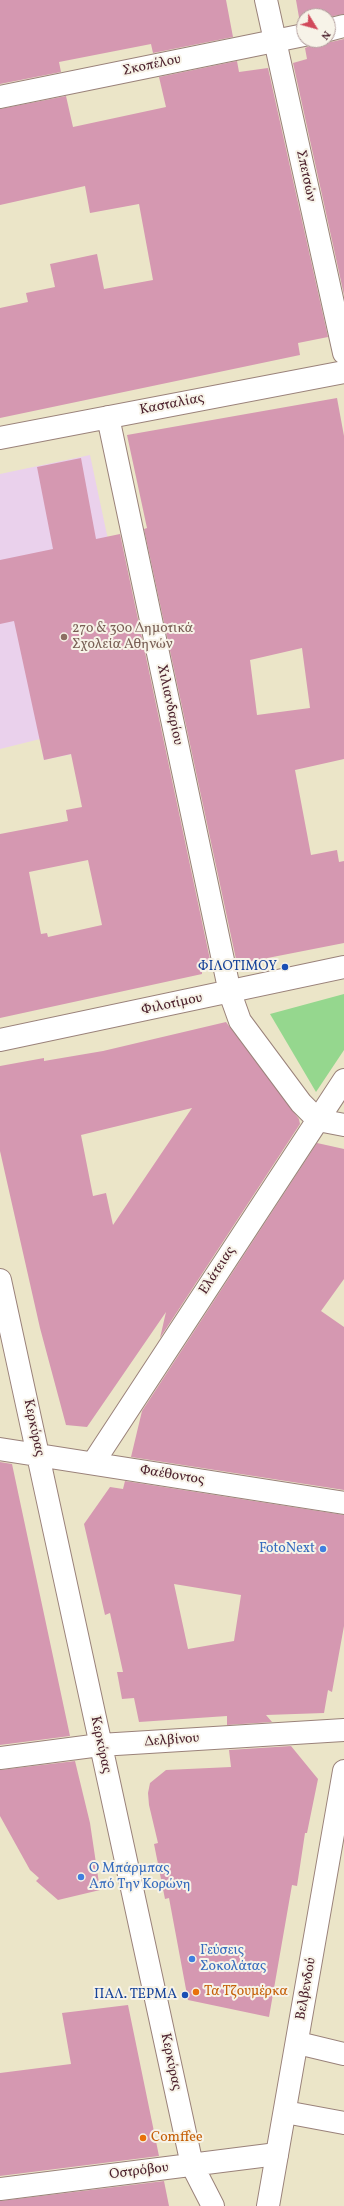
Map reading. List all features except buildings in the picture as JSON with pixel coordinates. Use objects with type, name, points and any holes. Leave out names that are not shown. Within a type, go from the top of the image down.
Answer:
[{"type":"street","name":"Σπετσών","points":[[266,0],[344,353]]},
{"type":"street","name":"Σκοπέλου","points":[[0,97],[296,37]]},
{"type":"street","name":"Κασταλίας","points":[[0,438],[344,372]]},
{"type":"street","name":"Χιλιανδαρίου","points":[[108,417],[230,993],[240,1021],[301,1103],[318,1120]]},
{"type":"street","name":"Φιλοτίμου","points":[[0,1040],[230,993],[344,967]]},
{"type":"street","name":"Ελάτειας","points":[[93,1463],[344,1080]]},
{"type":"street","points":[[318,1120],[344,1125]]},
{"type":"street","name":"Κερκύρας","points":[[0,1280],[192,2165],[214,2206]]},
{"type":"street","name":"Φαέθοντος","points":[[0,1449],[344,1503]]},
{"type":"street","name":"Δελβίνου","points":[[0,1758],[100,1745],[344,1730]]},
{"type":"street","name":"Βελβενδού","points":[[268,2206],[298,2043],[344,1771]]},
{"type":"street","points":[[298,2043],[344,2054]]},
{"type":"street","points":[[285,2112],[344,2123]]},
{"type":"street","name":"Οστρόβου","points":[[0,2189],[277,2154]]},
{"type":"shaded area","name":"27ο & 30ο Δημοτικά Σχολεία Αθηνών","points":[[90,455],[150,737],[44,760],[40,739],[0,749],[0,474]]},
{"type":"green space","points":[[344,994],[344,1050],[316,1092],[270,1014]]},
{"type":"place","name":"27ο & 30ο Δημοτικά Σχολεία Αθηνών","points":[[64,637]]},
{"type":"place","name":"ΦΙΛΟΤΙΜΟΥ","points":[[285,967]]},
{"type":"place","name":"FotoNext","points":[[323,1549]]},
{"type":"place","name":"Ο Μπάρμπας Από Την Κορώνη","points":[[81,1877]]},
{"type":"place","name":"Γεύσεις Σοκολάτας","points":[[192,1959]]},
{"type":"place","name":"Τα Τζουμέρκα","points":[[196,1992]]},
{"type":"place","name":"ΠΑΛ. ΤΕΡΜΑ","points":[[185,1995]]},
{"type":"place","name":"Comffee","points":[[143,2138]]}]
